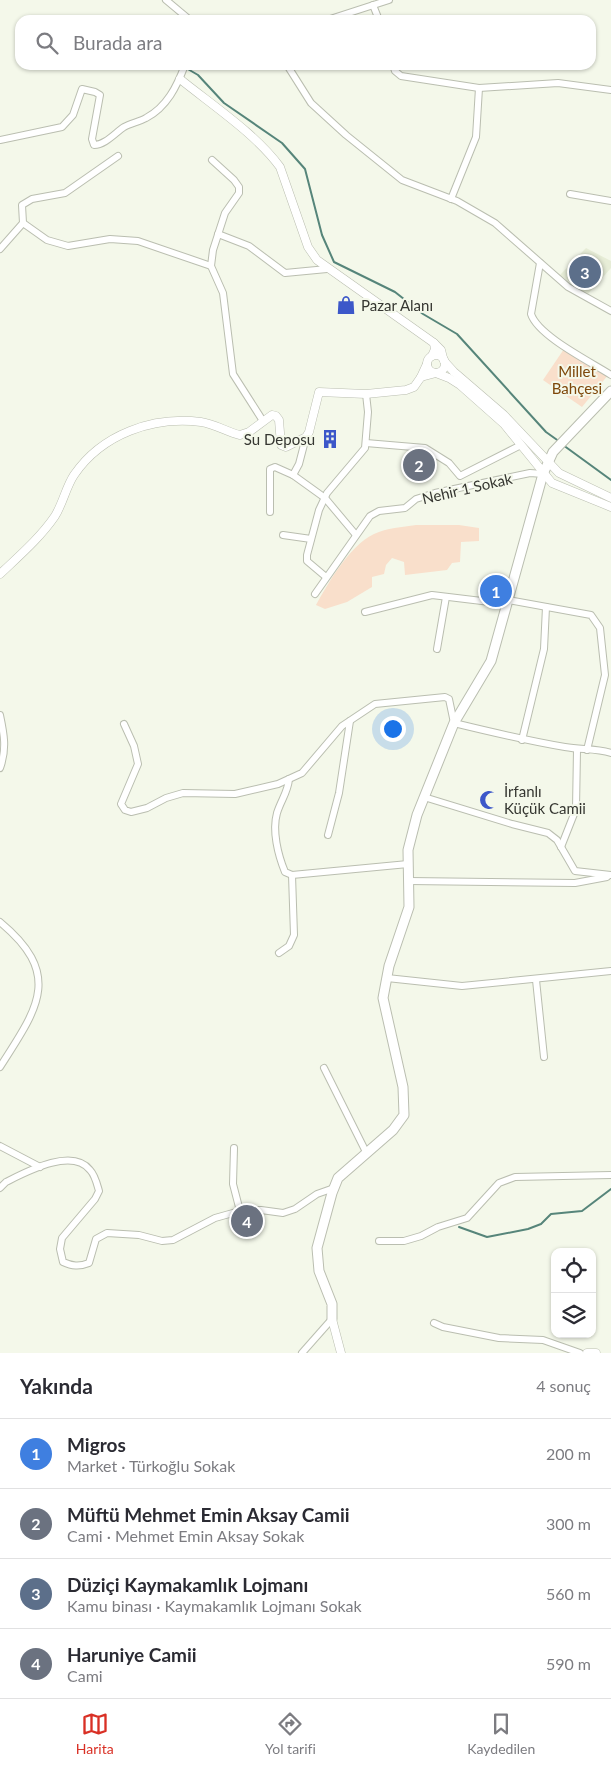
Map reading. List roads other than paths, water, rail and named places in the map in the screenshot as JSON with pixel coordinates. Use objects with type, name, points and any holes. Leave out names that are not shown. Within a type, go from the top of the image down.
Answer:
[{"type":"main road","points":[[332,1319],[332,1304],[319,1270],[317,1248],[334,1188],[338,1178],[393,1130],[404,1115],[402,1087],[384,998],[387,978],[409,907],[408,850],[417,815],[454,722],[491,661],[543,474],[553,452],[611,391]]},
{"type":"street","points":[[166,0],[184,15]]},
{"type":"street","points":[[342,15],[389,0]]},
{"type":"street","points":[[373,5],[376,15]]},
{"type":"street","points":[[0,140],[62,127],[73,114],[82,90],[95,92],[100,95],[92,139],[94,145],[98,145],[125,126],[146,118],[159,110],[183,70]]},
{"type":"street","points":[[290,70],[311,103],[346,135],[402,180],[451,199],[495,223],[568,287],[611,310]]},
{"type":"street","points":[[395,70],[401,76],[479,88],[558,83],[611,90]]},
{"type":"street","points":[[181,76],[248,133],[274,158],[283,174],[308,247],[317,260],[327,269],[434,343],[441,350],[444,360],[443,369],[422,377]]},
{"type":"street","points":[[451,199],[476,137],[479,88]]},
{"type":"street","points":[[0,249],[23,223],[22,205],[32,199],[65,193],[118,156]]},
{"type":"street","points":[[212,160],[234,180],[239,188],[239,193],[225,213],[211,266],[223,293],[233,374],[263,421]]},
{"type":"street","points":[[570,194],[611,201]]},
{"type":"street","points":[[23,223],[47,240],[68,246],[110,239],[138,241],[211,266]]},
{"type":"street","points":[[218,234],[249,246],[285,273],[327,269]]},
{"type":"street","points":[[540,263],[531,314],[534,322],[548,334],[611,375]]},
{"type":"street","points":[[293,475],[299,464],[306,437],[310,432],[319,392],[366,394],[406,390],[414,387],[422,377],[432,356],[435,349],[434,343]]},
{"type":"street","points":[[432,356],[438,355],[454,372],[504,415],[559,473],[576,483],[611,498]]},
{"type":"street","points":[[427,364],[430,371],[460,385],[504,424],[552,483],[611,507]]},
{"type":"street","points":[[326,577],[307,561],[307,555],[325,498],[365,448],[368,412],[366,394]]},
{"type":"street","points":[[0,574],[34,542],[55,515],[74,475],[96,450],[114,437],[143,426],[190,422],[202,422],[240,435],[250,432],[272,415],[276,416],[279,420],[281,445],[284,447],[306,437]]},
{"type":"street","points":[[366,443],[426,448],[448,463],[460,476],[521,445]]},
{"type":"street","points":[[270,512],[270,469],[275,467],[293,475],[325,498],[356,535]]},
{"type":"street","name":"Nehir 1 Sokak","points":[[316,594],[370,516],[379,511],[405,508],[416,499],[435,492],[530,473],[543,474]]},
{"type":"street","points":[[283,535],[311,539]]},
{"type":"street","points":[[365,612],[432,595],[490,602],[508,600],[591,615],[600,628],[605,675],[587,750]]},
{"type":"street","points":[[437,649],[446,596]]},
{"type":"street","points":[[522,740],[544,649],[546,607]]},
{"type":"street","points":[[124,724],[134,746],[138,764],[121,804],[125,810],[131,812],[147,808],[166,798],[183,793],[235,794],[289,779],[302,773],[342,726],[375,704],[445,696],[449,699],[454,722],[522,740],[577,750],[599,749],[611,753]]},
{"type":"street","points":[[0,715],[5,738],[4,755],[0,768]]},
{"type":"street","points":[[328,836],[339,793],[350,721]]},
{"type":"street","points":[[561,846],[576,809],[577,750]]},
{"type":"street","points":[[289,779],[288,792],[277,813],[277,847],[285,872],[292,875],[408,864]]},
{"type":"street","points":[[424,797],[548,833],[557,840],[574,871],[611,876]]},
{"type":"street","points":[[279,953],[289,946],[294,935],[292,875]]},
{"type":"street","points":[[409,880],[575,883],[611,876]]},
{"type":"street","points":[[0,922],[31,953],[36,966],[39,988],[36,1006],[0,1067]]},
{"type":"street","points":[[387,978],[462,986],[611,971]]},
{"type":"street","points":[[536,980],[544,1057]]},
{"type":"street","points":[[324,1068],[366,1152]]},
{"type":"street","points":[[0,1146],[40,1167]]},
{"type":"street","points":[[234,1148],[233,1184],[240,1211]]},
{"type":"street","points":[[0,1188],[6,1182],[40,1167],[63,1161],[83,1163],[90,1170],[99,1191],[95,1199],[62,1238],[60,1249],[63,1262],[71,1266],[82,1266],[88,1263],[96,1239],[107,1233],[139,1235],[162,1241],[173,1240],[215,1218],[240,1211],[262,1210],[283,1213],[294,1209],[317,1194],[334,1188]]},
{"type":"street","points":[[380,1241],[404,1240],[421,1236],[438,1227],[467,1218],[499,1183],[515,1177],[611,1175]]},
{"type":"street","points":[[302,1353],[332,1319]]},
{"type":"street","points":[[332,1319],[342,1353]]},
{"type":"street","points":[[434,1323],[443,1327],[498,1338],[543,1340],[580,1353]]},
{"type":"street","points":[[587,1353],[596,1353]]},
{"type":"waterway","points":[[189,70],[198,75],[224,103],[282,143],[305,169],[322,235],[334,262],[395,292],[423,314],[457,334],[546,432],[560,442]]},
{"type":"waterway","points":[[563,445],[611,480]]},
{"type":"waterway","points":[[459,1227],[487,1237],[528,1229],[541,1224],[551,1214],[582,1211],[611,1189]]},
{"type":"place","name":"Düziçi Kaymakamlık Lojmanı","points":[[585,272]]},
{"type":"place","name":"Pazar Alanı","points":[[346,305]]},
{"type":"place","name":"Su Deposu","points":[[330,439]]},
{"type":"place","name":"Müftü Mehmet Emin Aksay Camii","points":[[419,465]]},
{"type":"place","name":"Migros","points":[[496,591]]},
{"type":"place","name":"İrfanlı Küçük Camii","points":[[489,800]]},
{"type":"place","name":"Haruniye Camii","points":[[247,1221]]},
{"type":"park label","name":"Millet Bahçesi","points":[[577,380]]}]
